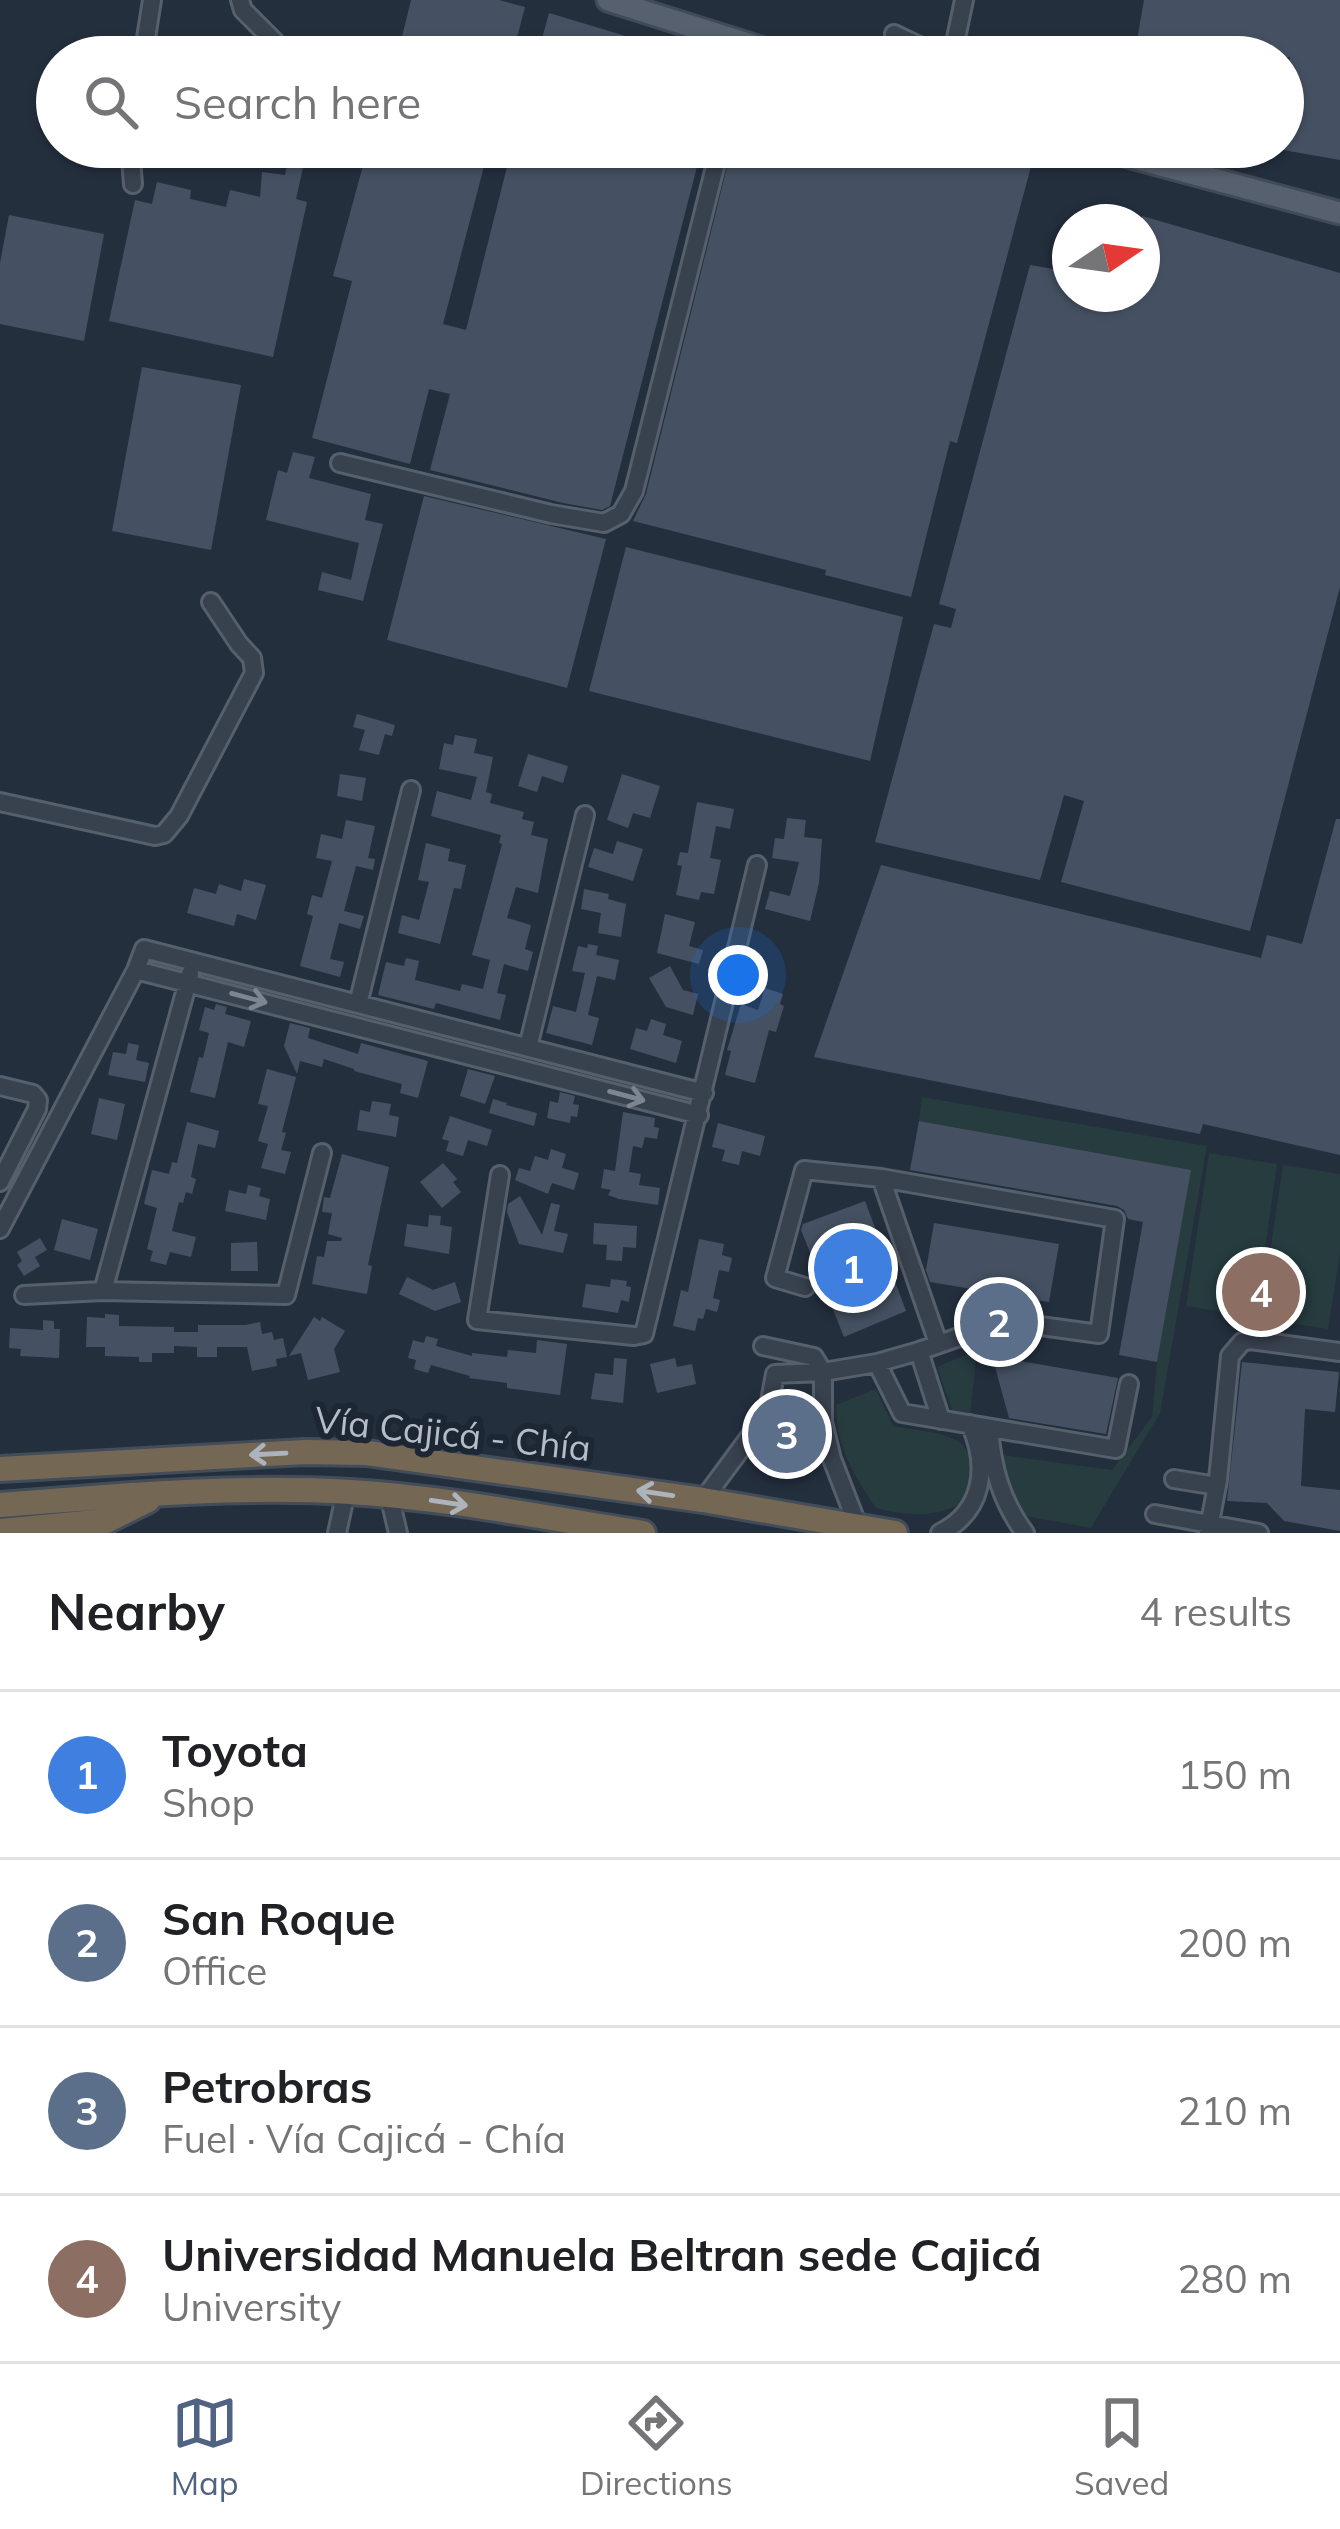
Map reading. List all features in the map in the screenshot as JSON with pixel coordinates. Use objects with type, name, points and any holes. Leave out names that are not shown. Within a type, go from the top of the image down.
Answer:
[{"type":"highway","name":"Vía Cajicá - Chía","points":[[0,1469],[304,1452],[367,1453],[703,1500],[895,1533]]},
{"type":"highway","points":[[0,1531],[106,1521],[166,1492]]},
{"type":"highway","points":[[0,1505],[166,1492],[346,1492],[643,1533]]},
{"type":"main road","points":[[608,0],[705,36]]},
{"type":"main road","points":[[1172,168],[1340,213]]},
{"type":"street","points":[[146,36],[152,0]]},
{"type":"street","points":[[240,0],[243,10],[269,36]]},
{"type":"street","points":[[956,36],[964,0]]},
{"type":"street","points":[[894,34],[898,36]]},
{"type":"street","points":[[132,168],[133,184]]},
{"type":"street","points":[[340,463],[551,514],[604,523],[621,514],[634,490],[715,168]]},
{"type":"street","points":[[0,802],[155,836],[164,834],[179,816],[254,674],[252,658],[211,602]]},
{"type":"street","points":[[358,1004],[411,790]]},
{"type":"street","points":[[528,1048],[585,815]]},
{"type":"street","points":[[500,1175],[477,1320],[644,1334],[757,865]]},
{"type":"street","points":[[0,1229],[144,949],[704,1093]]},
{"type":"street","points":[[104,1291],[194,962]]},
{"type":"street","points":[[136,970],[699,1114]]},
{"type":"street","points":[[443,1048],[449,1027]]},
{"type":"street","points":[[0,1086],[33,1094],[38,1100],[0,1182]]},
{"type":"street","points":[[24,1295],[104,1291],[286,1295],[322,1153]]},
{"type":"street","points":[[703,1500],[772,1413],[776,1374],[878,1363],[1005,1322],[1099,1334],[1115,1220],[880,1178],[804,1170],[775,1278],[805,1287]]},
{"type":"street","points":[[880,1178],[938,1343]]},
{"type":"street","points":[[1209,1529],[1230,1356],[1237,1346],[1250,1340],[1340,1352]]},
{"type":"street","points":[[763,1346],[814,1357],[823,1372],[823,1422],[859,1528]]},
{"type":"street","points":[[919,1351],[941,1420]]},
{"type":"street","points":[[878,1363],[902,1413],[1116,1449],[1129,1384]]},
{"type":"street","points":[[803,1419],[823,1422]]},
{"type":"street","points":[[940,1533],[962,1516],[980,1482],[982,1462],[970,1424]]},
{"type":"street","points":[[989,1428],[996,1477],[1024,1533]]},
{"type":"street","points":[[1174,1479],[1217,1486]]},
{"type":"street","points":[[337,1533],[346,1492]]},
{"type":"street","points":[[389,1496],[398,1533]]},
{"type":"street","points":[[1155,1514],[1209,1529],[1259,1533]]},
{"type":"green space","points":[[922,1097],[1207,1146],[1160,1413],[1091,1528],[1020,1515],[1002,1455],[1112,1470],[1152,1417],[1190,1170],[919,1121]]},
{"type":"green space","points":[[1209,1153],[1277,1164],[1261,1278],[1255,1278],[1260,1280],[1254,1317],[1186,1306]]},
{"type":"green space","points":[[1283,1165],[1340,1174],[1340,1253],[1328,1329],[1259,1318],[1265,1281],[1271,1281],[1266,1279]]},
{"type":"green space","points":[[977,1350],[970,1416],[953,1413],[937,1367]]},
{"type":"green space","points":[[876,1389],[893,1426],[945,1436],[966,1449],[971,1461],[965,1501],[921,1514],[876,1508],[847,1459],[836,1405]]},
{"type":"building","points":[[411,0],[499,0],[525,7],[517,36],[402,36]]},
{"type":"building","points":[[1144,0],[1340,0],[1340,160],[1304,154],[1304,36],[1138,36]]},
{"type":"building","points":[[549,13],[626,36],[543,36]]},
{"type":"building","points":[[286,168],[303,168],[296,199],[307,202],[273,357],[109,321],[135,200],[152,204],[157,182],[191,190],[190,199],[226,207],[230,190],[260,197],[262,172],[285,175]]},
{"type":"building","points":[[362,168],[484,168],[443,324],[466,330],[507,168],[697,168],[610,506],[602,510],[430,470],[450,394],[429,389],[410,464],[312,438],[352,281],[333,276]]},
{"type":"building","points":[[727,168],[1031,168],[957,443],[950,441],[911,597],[825,575],[826,570],[633,521],[646,494]]},
{"type":"building","points":[[9,215],[104,234],[84,341],[0,324],[0,263]]},
{"type":"building","points":[[1160,221],[1340,273],[1340,587],[1250,931],[1061,882],[1084,801],[1064,795],[1040,880],[875,842],[934,624],[951,628],[956,609],[939,604],[1030,265],[1052,269],[1052,312],[1160,312]]},
{"type":"building","points":[[142,367],[241,385],[211,550],[112,531]]},
{"type":"building","points":[[293,452],[315,457],[309,478],[371,494],[365,520],[383,524],[363,601],[318,590],[322,572],[351,580],[359,543],[266,520],[278,470],[287,473]]},
{"type":"building","points":[[424,496],[606,539],[567,688],[387,640]]},
{"type":"building","points":[[626,547],[903,617],[870,761],[589,691]]},
{"type":"building","points":[[357,714],[395,725],[392,736],[385,734],[379,755],[359,750],[365,730],[353,727]]},
{"type":"building","points":[[455,735],[477,739],[474,753],[493,757],[486,792],[492,794],[490,803],[524,812],[522,819],[534,822],[531,835],[548,839],[538,893],[516,887],[507,918],[531,925],[525,949],[533,952],[528,971],[504,964],[497,993],[506,995],[500,1020],[436,1003],[434,1009],[378,995],[386,962],[404,966],[406,958],[419,961],[415,980],[460,991],[462,984],[483,989],[490,960],[472,955],[502,844],[501,835],[431,816],[437,791],[471,800],[477,777],[439,769],[444,743],[453,745]]},
{"type":"building","points":[[528,754],[568,766],[563,783],[542,776],[537,792],[518,786]]},
{"type":"building","points":[[340,774],[366,778],[362,801],[337,796]]},
{"type":"building","points":[[622,774],[660,786],[650,818],[633,813],[628,828],[607,820]]},
{"type":"building","points":[[697,802],[734,809],[730,829],[716,826],[710,858],[721,860],[714,894],[701,892],[699,900],[676,895],[682,866],[677,865],[680,852],[688,853]]},
{"type":"building","points":[[787,818],[806,820],[804,837],[822,839],[810,921],[765,909],[770,891],[790,896],[799,862],[772,858],[775,838],[784,839]]},
{"type":"building","points":[[1336,819],[1340,819],[1340,1155],[1203,1124],[1200,1134],[814,1057],[881,865],[1261,958],[1267,935],[1302,944]]},
{"type":"building","points":[[346,820],[375,826],[368,858],[375,859],[373,870],[356,866],[344,911],[364,916],[360,929],[339,923],[330,959],[344,962],[340,977],[300,966],[313,916],[307,914],[312,895],[322,898],[332,861],[316,858],[321,834],[342,839]]},
{"type":"building","points":[[617,841],[643,849],[633,881],[588,867],[594,848],[613,854]]},
{"type":"building","points":[[426,843],[450,849],[448,861],[466,865],[461,889],[454,888],[440,944],[398,933],[402,915],[419,920],[429,882],[418,880]]},
{"type":"building","points":[[244,879],[266,885],[256,920],[237,914],[234,926],[187,913],[194,888],[216,894],[219,884],[241,891]]},
{"type":"building","points":[[584,889],[609,894],[608,899],[626,904],[621,937],[598,933],[601,913],[581,909]]},
{"type":"building","points":[[665,914],[695,922],[689,946],[703,950],[699,964],[657,953]]},
{"type":"building","points":[[588,944],[598,946],[596,955],[619,960],[615,980],[597,976],[588,1015],[599,1018],[592,1045],[546,1033],[553,1006],[576,1012],[585,973],[572,971],[578,946],[587,948]]},
{"type":"building","points":[[670,966],[683,990],[698,994],[693,1015],[666,1007],[649,978]]},
{"type":"building","points":[[765,988],[783,994],[780,1004],[784,1006],[776,1032],[769,1030],[755,1083],[725,1075],[741,1004],[758,1010]]},
{"type":"building","points":[[216,1004],[227,1007],[225,1014],[251,1021],[244,1047],[228,1042],[215,1098],[190,1092],[209,1033],[199,1030],[205,1007],[214,1010]]},
{"type":"building","points":[[651,1019],[666,1024],[663,1035],[682,1041],[676,1063],[630,1049],[636,1028],[647,1031]]},
{"type":"building","points":[[290,1023],[310,1028],[308,1038],[358,1054],[361,1043],[428,1061],[418,1098],[400,1093],[402,1084],[324,1059],[322,1067],[300,1061],[297,1074],[284,1046]]},
{"type":"building","points":[[128,1043],[139,1045],[136,1060],[149,1063],[145,1082],[108,1075],[113,1052],[126,1054]]},
{"type":"building","points":[[267,1069],[296,1077],[282,1132],[286,1133],[281,1150],[291,1152],[285,1174],[261,1168],[268,1144],[258,1141],[268,1106],[258,1104]]},
{"type":"building","points":[[468,1069],[495,1076],[485,1104],[460,1096]]},
{"type":"building","points":[[560,1092],[575,1096],[573,1104],[579,1105],[570,1123],[547,1118],[550,1101],[558,1103]]},
{"type":"building","points":[[99,1098],[125,1104],[117,1140],[91,1134]]},
{"type":"building","points":[[493,1099],[537,1113],[534,1126],[489,1113]]},
{"type":"building","points":[[372,1101],[391,1104],[389,1115],[399,1117],[396,1137],[357,1130],[360,1110],[370,1112]]},
{"type":"building","points":[[623,1112],[655,1118],[654,1127],[659,1128],[657,1139],[645,1137],[642,1148],[633,1146],[629,1172],[641,1174],[639,1185],[660,1188],[658,1205],[619,1199],[601,1188],[604,1169],[615,1171]]},
{"type":"building","points":[[450,1116],[492,1130],[487,1146],[468,1140],[463,1156],[446,1151],[449,1141],[442,1139]]},
{"type":"building","points":[[919,1121],[1191,1170],[1157,1362],[1119,1355],[1143,1222],[1128,1219],[1117,1206],[910,1170]]},
{"type":"building","points":[[187,1122],[219,1131],[215,1148],[198,1144],[192,1194],[186,1192],[183,1203],[179,1202],[172,1231],[196,1237],[191,1257],[170,1252],[166,1265],[150,1261],[153,1251],[147,1249],[157,1208],[144,1204],[152,1170],[169,1174],[172,1162],[177,1163]]},
{"type":"building","points":[[718,1123],[765,1136],[760,1156],[742,1151],[739,1165],[722,1161],[725,1150],[712,1147]]},
{"type":"building","points":[[551,1149],[566,1154],[562,1168],[579,1173],[574,1190],[552,1183],[548,1194],[515,1180],[519,1168],[530,1171],[535,1156],[548,1160]]},
{"type":"building","points":[[342,1154],[389,1167],[368,1265],[372,1266],[367,1294],[312,1284],[317,1256],[324,1257],[327,1241],[342,1238],[328,1234],[332,1213],[322,1212]]},
{"type":"building","points":[[443,1163],[461,1192],[442,1208],[420,1182]]},
{"type":"building","points":[[248,1185],[261,1188],[259,1196],[270,1199],[266,1220],[225,1211],[229,1190],[246,1194]]},
{"type":"building","points":[[520,1196],[542,1235],[551,1203],[560,1205],[554,1231],[568,1234],[563,1253],[519,1244],[507,1212],[508,1204]]},
{"type":"building","points":[[865,1201],[906,1311],[844,1337],[801,1230],[803,1224]]},
{"type":"building","points":[[429,1215],[441,1216],[440,1225],[452,1227],[449,1254],[404,1246],[407,1224],[428,1227]]},
{"type":"building","points":[[62,1219],[98,1229],[90,1260],[54,1250]]},
{"type":"building","points":[[594,1223],[637,1226],[636,1248],[623,1247],[622,1261],[606,1260],[607,1245],[593,1244]]},
{"type":"building","points":[[934,1223],[1059,1244],[1049,1302],[930,1282],[926,1270]]},
{"type":"building","points":[[40,1238],[47,1250],[35,1257],[40,1266],[24,1276],[17,1265],[22,1261],[17,1252]]},
{"type":"building","points":[[699,1239],[724,1244],[722,1255],[732,1258],[729,1272],[719,1270],[713,1298],[720,1300],[717,1312],[706,1309],[695,1331],[673,1326],[681,1290],[688,1292]]},
{"type":"building","points":[[257,1242],[258,1271],[231,1271],[231,1243]]},
{"type":"building","points":[[407,1277],[433,1290],[455,1282],[461,1302],[435,1311],[399,1294]]},
{"type":"building","points":[[611,1279],[627,1281],[626,1286],[631,1287],[629,1302],[621,1300],[618,1313],[582,1307],[586,1284],[610,1287]]},
{"type":"building","points":[[105,1314],[119,1315],[119,1326],[174,1327],[174,1332],[198,1332],[198,1325],[260,1322],[262,1334],[272,1332],[274,1340],[283,1338],[287,1357],[276,1359],[277,1366],[252,1371],[247,1347],[217,1347],[217,1357],[197,1357],[197,1347],[174,1346],[174,1353],[152,1353],[152,1362],[105,1356],[105,1347],[86,1347],[87,1317],[105,1318]]},
{"type":"building","points":[[314,1317],[345,1331],[334,1349],[340,1372],[308,1380],[301,1353],[289,1356]]},
{"type":"building","points":[[43,1320],[54,1321],[54,1329],[60,1329],[59,1358],[20,1356],[21,1349],[9,1348],[10,1328],[43,1330]]},
{"type":"building","points":[[426,1336],[438,1339],[436,1346],[472,1356],[507,1357],[508,1350],[536,1353],[537,1340],[567,1344],[560,1395],[507,1388],[507,1383],[469,1378],[431,1365],[428,1373],[414,1369],[416,1360],[408,1358],[413,1340],[424,1343]]},
{"type":"building","points":[[992,1356],[1118,1378],[1106,1434],[1009,1418]]},
{"type":"building","points":[[614,1358],[627,1359],[623,1403],[591,1399],[595,1373],[613,1375]]},
{"type":"building","points":[[675,1358],[677,1367],[692,1364],[696,1384],[657,1393],[650,1364]]},
{"type":"building","points":[[1242,1362],[1339,1372],[1335,1412],[1305,1409],[1301,1486],[1340,1490],[1340,1531],[1284,1521],[1267,1503],[1227,1501]]},
{"type":"building","points":[[785,1392],[807,1395],[805,1406],[791,1418],[802,1431],[798,1454],[771,1450],[775,1426],[784,1424],[788,1416]]},
{"type":"place","name":"Toyota","points":[[853,1268]]},
{"type":"place","name":"Universidad Manuela Beltran sede Cajicá","points":[[1261,1292]]},
{"type":"place","name":"San Roque","points":[[999,1322]]},
{"type":"place","name":"Petrobras","points":[[787,1434]]}]
